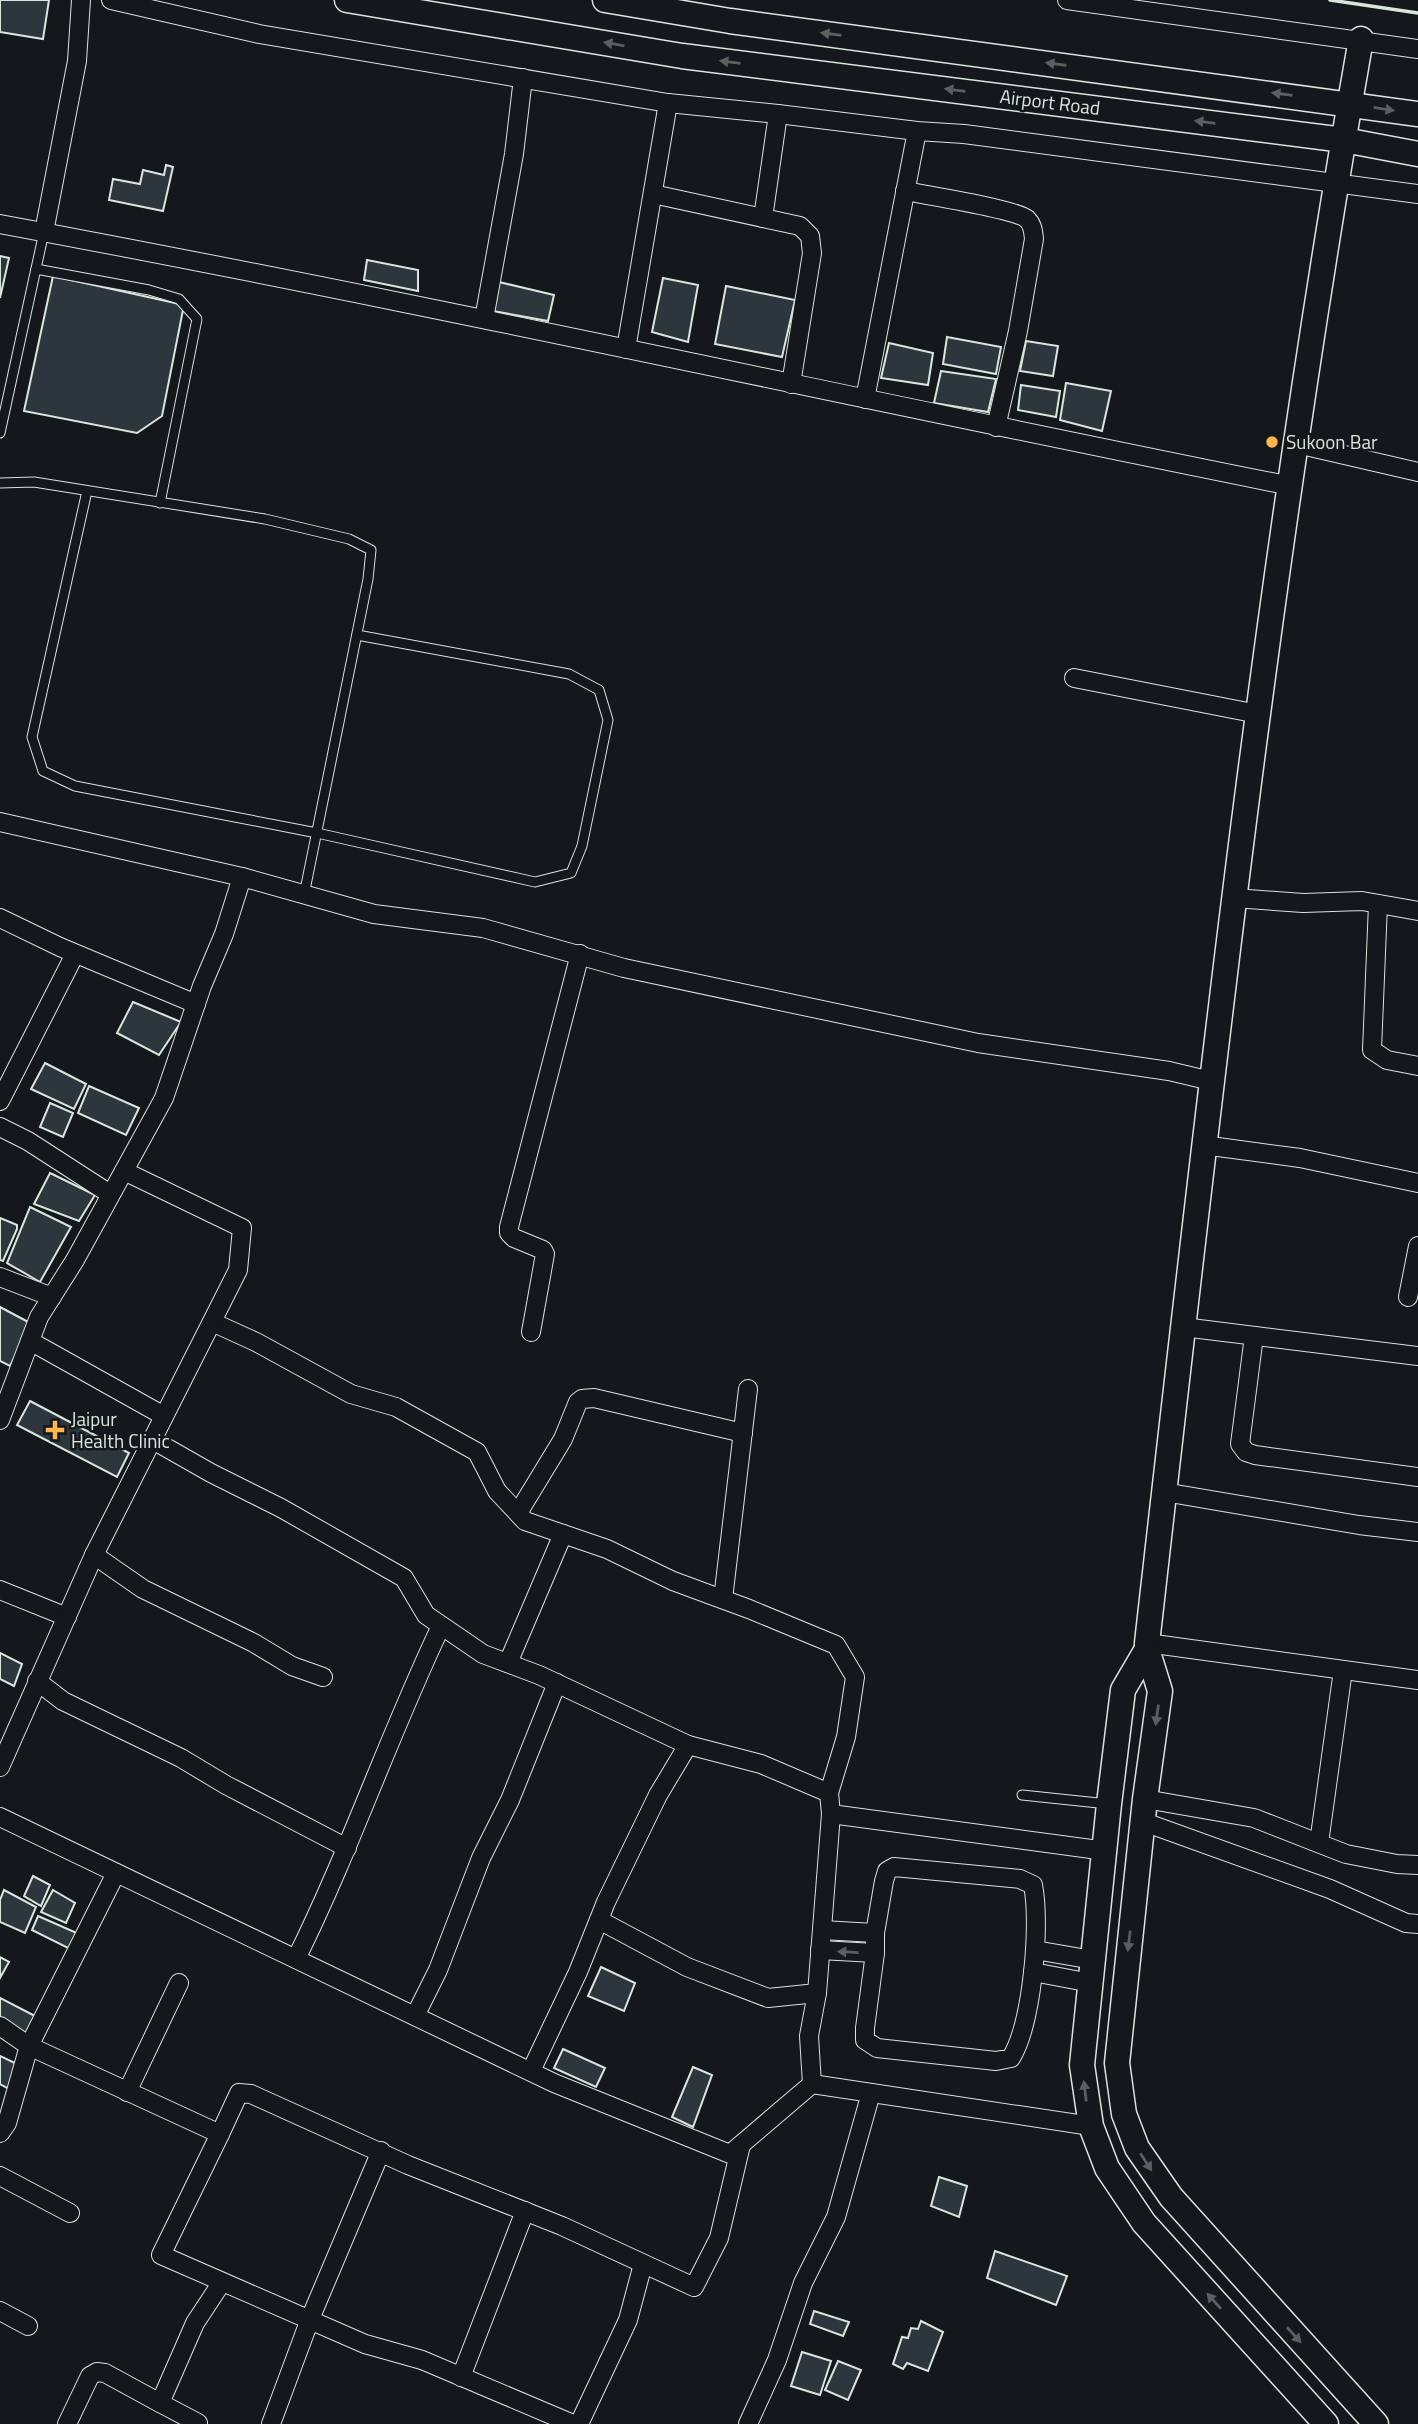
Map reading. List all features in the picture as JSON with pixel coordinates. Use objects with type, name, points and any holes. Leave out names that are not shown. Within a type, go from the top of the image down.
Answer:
[{"type":"street","points":[[44,232],[77,61],[81,0]]},
{"type":"street","points":[[111,0],[259,34],[668,103],[964,134],[1336,183],[1393,188],[1418,194]]},
{"type":"street","name":"Airport Road","points":[[347,0],[682,56],[1344,140],[1418,154]]},
{"type":"street","points":[[606,0],[730,21],[1418,114]]},
{"type":"street","points":[[1067,0],[1418,49]]},
{"type":"street","points":[[1326,2424],[1144,2223],[1107,2168],[1091,2126],[1082,2065],[1123,1690],[1147,1646],[1203,1144],[1258,714],[1336,183],[1361,39]]},
{"type":"street","points":[[484,320],[514,154],[523,78]]},
{"type":"street","points":[[626,349],[668,103]]},
{"type":"street","points":[[762,218],[778,114]]},
{"type":"street","points":[[864,399],[917,131]]},
{"type":"street","points":[[905,191],[1008,211],[1025,217],[1032,225],[1034,239],[1018,331],[996,427]]},
{"type":"street","points":[[653,194],[800,226],[810,236],[812,253],[791,384]]},
{"type":"street","points":[[0,224],[245,270],[1291,486]]},
{"type":"street","points":[[1297,444],[1418,472]]},
{"type":"street","points":[[1074,678],[1258,714]]},
{"type":"street","points":[[0,822],[242,877],[373,914],[483,928],[624,968],[978,1043],[1169,1071],[1211,1081]]},
{"type":"street","points":[[0,1420],[39,1317],[75,1260],[164,1098],[242,877]]},
{"type":"street","points":[[1234,898],[1303,903],[1362,901],[1418,911]]},
{"type":"street","points":[[1378,904],[1372,1050],[1387,1060],[1418,1066]]},
{"type":"street","points":[[0,918],[75,954],[197,1004]]},
{"type":"street","points":[[0,1101],[75,954]]},
{"type":"street","points":[[531,1332],[545,1254],[542,1250],[514,1238],[509,1233],[509,1227],[580,954]]},
{"type":"street","points":[[0,1127],[28,1140],[110,1194]]},
{"type":"street","points":[[1203,1144],[1300,1158],[1418,1183]]},
{"type":"street","points":[[0,1767],[94,1555],[238,1270],[242,1228],[124,1171]]},
{"type":"street","points":[[1408,1297],[1418,1246]]},
{"type":"street","points":[[0,1277],[52,1297]]},
{"type":"street","points":[[212,1322],[256,1342],[351,1394],[396,1407],[477,1452],[497,1491],[525,1521],[607,1549],[673,1581],[836,1645],[855,1677],[846,1737],[829,1793],[831,1814],[817,1993],[809,2036],[812,2084]]},
{"type":"street","points":[[1183,1327],[1418,1356]]},
{"type":"street","points":[[1254,1336],[1240,1444],[1246,1452],[1283,1460],[1418,1477]]},
{"type":"street","points":[[30,1341],[164,1416]]},
{"type":"street","points":[[723,1599],[748,1389]]},
{"type":"street","points":[[517,1513],[563,1439],[582,1399],[594,1398],[743,1433]]},
{"type":"street","points":[[153,1440],[316,1527],[404,1578],[426,1615],[483,1654],[557,1683],[688,1745],[761,1764],[829,1793]]},
{"type":"street","points":[[1164,1492],[1359,1525],[1418,1532]]},
{"type":"street","points":[[509,1663],[563,1534]]},
{"type":"street","points":[[94,1555],[144,1589],[254,1643],[292,1666],[323,1677]]},
{"type":"street","points":[[0,1590],[66,1616]]},
{"type":"street","points":[[296,1959],[325,1900],[415,1679],[441,1626]]},
{"type":"street","points":[[1147,1646],[1418,1681]]},
{"type":"street","points":[[1147,1646],[1160,1691],[1116,2063],[1124,2113],[1137,2148],[1171,2197],[1376,2424]]},
{"type":"street","points":[[1319,1843],[1343,1670]]},
{"type":"street","points":[[37,1681],[62,1701],[181,1758],[226,1786],[347,1848]]},
{"type":"street","points":[[415,2016],[438,1970],[481,1858],[510,1800],[557,1683]]},
{"type":"street","points":[[531,2071],[658,1795],[688,1745]]},
{"type":"street","points":[[1145,1811],[1254,1818],[1346,1854],[1397,1864],[1418,1865]]},
{"type":"street","points":[[1145,1811],[1406,1923],[1418,1924]]},
{"type":"street","points":[[831,1814],[1105,1851]]},
{"type":"street","points":[[0,1838],[5,1819],[531,2071],[730,2154],[812,2084],[1091,2126]]},
{"type":"street","points":[[894,1867],[1020,1879],[1033,1885],[1036,1900],[1033,1972],[1018,2046],[1011,2058],[996,2061],[877,2048],[866,2040],[875,1933],[884,1881],[887,1871],[894,1867]]},
{"type":"street","points":[[0,2133],[7,2123],[29,2046],[116,1872]]},
{"type":"street","points":[[599,1920],[687,1966],[768,1998],[817,1993]]},
{"type":"street","points":[[822,1930],[875,1933]]},
{"type":"street","points":[[820,1950],[875,1953]]},
{"type":"street","points":[[1035,1950],[1092,1972]]},
{"type":"street","points":[[1033,1972],[1092,1972]]},
{"type":"street","points":[[127,2092],[179,1983]]},
{"type":"street","points":[[0,2026],[29,2046],[220,2134]]},
{"type":"street","points":[[573,2424],[422,2360],[365,2344],[161,2255],[239,2093],[243,2092],[382,2151],[408,2165],[524,2211],[694,2287],[719,2238],[741,2145]]},
{"type":"street","points":[[748,2424],[777,2360],[803,2283],[836,2217],[871,2093]]},
{"type":"street","points":[[271,2424],[310,2319],[382,2151]]},
{"type":"street","points":[[0,2176],[70,2213]]},
{"type":"street","points":[[461,2376],[524,2211]]},
{"type":"street","points":[[579,2424],[628,2320],[643,2264]]},
{"type":"street","points":[[160,2403],[195,2323],[222,2282]]},
{"type":"street","points":[[0,2311],[28,2326]]},
{"type":"street","points":[[67,2424],[90,2376],[97,2372],[105,2373],[198,2423]]},
{"type":"lane","points":[[0,433],[44,232]]},
{"type":"lane","points":[[36,269],[149,290],[179,299],[197,319],[160,503]]},
{"type":"lane","points":[[0,484],[34,482],[265,519],[349,539],[371,550],[368,579],[304,895]]},
{"type":"lane","points":[[87,491],[33,737],[43,771],[75,786],[317,832],[536,882],[571,873],[582,846],[608,720],[599,690],[569,674],[357,635]]},
{"type":"lane","points":[[1022,1795],[1110,1804]]},
{"type":"building","points":[[0,0],[49,0],[43,39],[0,32]]},
{"type":"building","points":[[166,165],[173,167],[163,211],[109,200],[113,179],[140,184],[143,170],[164,175]]},
{"type":"building","points":[[0,256],[9,258],[0,298]]},
{"type":"building","points":[[367,260],[418,270],[418,291],[364,280]]},
{"type":"building","points":[[53,276],[184,305],[162,416],[137,433],[24,411]]},
{"type":"building","points":[[663,278],[698,285],[688,342],[652,332]]},
{"type":"building","points":[[499,282],[554,295],[548,321],[493,311]]},
{"type":"building","points":[[726,286],[795,300],[782,357],[715,344]]},
{"type":"building","points":[[947,337],[1001,347],[996,374],[943,364]]},
{"type":"building","points":[[1026,341],[1058,346],[1053,376],[1020,371]]},
{"type":"building","points":[[889,343],[933,353],[928,385],[881,378]]},
{"type":"building","points":[[941,371],[996,379],[988,412],[934,403]]},
{"type":"building","points":[[1066,383],[1111,391],[1102,431],[1060,420]]},
{"type":"building","points":[[1021,385],[1060,391],[1056,417],[1018,410]]},
{"type":"building","points":[[133,1002],[181,1022],[159,1055],[117,1033]]},
{"type":"building","points":[[45,1063],[86,1084],[74,1109],[31,1089]]},
{"type":"building","points":[[89,1086],[139,1108],[126,1135],[78,1113]]},
{"type":"building","points":[[50,1103],[73,1113],[63,1137],[40,1127]]},
{"type":"building","points":[[50,1173],[95,1195],[79,1221],[34,1204]]},
{"type":"building","points":[[30,1207],[71,1227],[40,1282],[7,1263]]},
{"type":"building","points":[[0,1218],[17,1225],[3,1261],[0,1260]]},
{"type":"building","points":[[0,1307],[32,1324],[10,1366],[0,1361]]},
{"type":"building","points":[[30,1401],[129,1453],[117,1477],[17,1425]]},
{"type":"building","points":[[0,1653],[22,1664],[14,1686],[0,1679]]},
{"type":"building","points":[[33,1876],[50,1885],[41,1906],[24,1896]]},
{"type":"building","points":[[4,1890],[36,1907],[25,1933],[0,1922],[0,1900]]},
{"type":"building","points":[[53,1890],[75,1903],[66,1923],[41,1912]]},
{"type":"building","points":[[38,1916],[79,1934],[72,1950],[32,1930]]},
{"type":"building","points":[[0,1957],[9,1962],[0,1978]]},
{"type":"building","points":[[601,1967],[635,1983],[624,2011],[588,1996]]},
{"type":"building","points":[[0,1998],[35,2016],[26,2035],[0,2020]]},
{"type":"building","points":[[563,2049],[605,2068],[596,2087],[554,2068]]},
{"type":"building","points":[[0,2056],[21,2066],[9,2089],[0,2084]]},
{"type":"building","points":[[693,2067],[712,2075],[693,2127],[672,2117]]},
{"type":"building","points":[[939,2177],[967,2186],[959,2217],[931,2206]]},
{"type":"building","points":[[995,2251],[1067,2276],[1056,2305],[987,2278]]},
{"type":"building","points":[[814,2311],[849,2322],[843,2336],[810,2324]]},
{"type":"building","points":[[921,2321],[943,2332],[928,2371],[907,2363],[903,2369],[893,2364],[902,2337],[908,2338],[911,2328],[918,2329]]},
{"type":"building","points":[[802,2352],[831,2361],[820,2395],[791,2386]]},
{"type":"building","points":[[838,2361],[861,2370],[848,2400],[825,2390]]},
{"type":"wall","points":[[1330,0],[1418,13]]},
{"type":"place","name":"Sukoon Bar","points":[[1272,442]]},
{"type":"place","name":"Jaipur Health Clinic","points":[[55,1430]]}]
